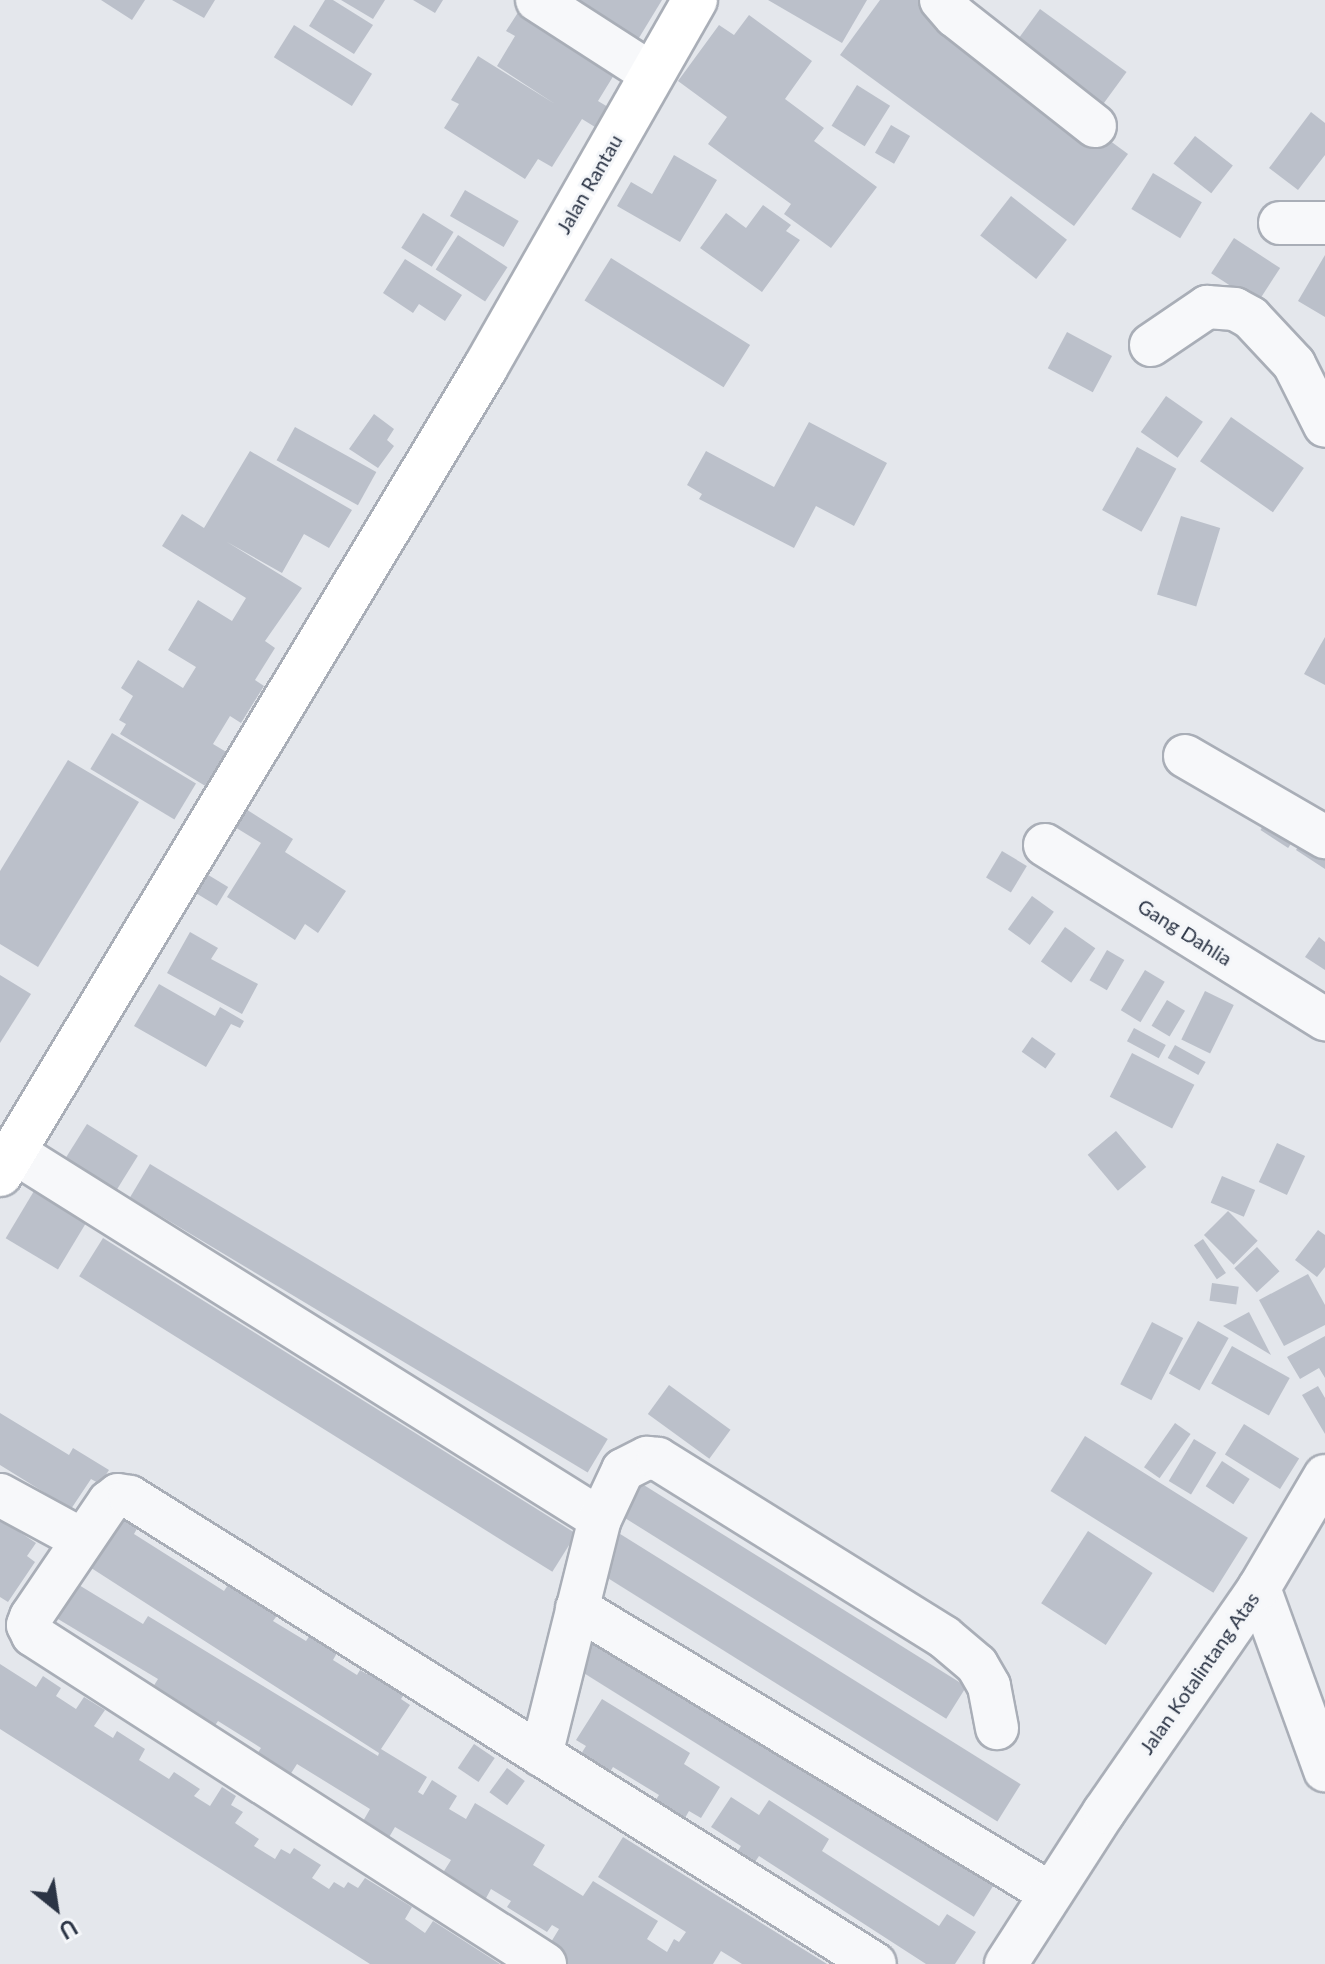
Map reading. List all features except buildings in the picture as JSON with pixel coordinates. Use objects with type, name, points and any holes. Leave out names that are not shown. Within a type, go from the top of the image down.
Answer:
[{"type":"main road","name":"Jalan Rantau","points":[[7,1163],[485,368],[695,0]]},
{"type":"street","points":[[537,0],[652,74]]},
{"type":"street","points":[[941,0],[955,16],[1095,126]]},
{"type":"street","points":[[1280,223],[1325,223]]},
{"type":"street","points":[[1151,345],[1200,310],[1222,306],[1235,309],[1251,318],[1294,364],[1325,426]]},
{"type":"street","points":[[1185,756],[1325,837]]},
{"type":"street","name":"Gang Dahlia","points":[[1045,845],[1325,1019]]},
{"type":"street","points":[[7,1163],[600,1519]]},
{"type":"street","points":[[541,1755],[600,1519],[623,1470],[633,1462],[658,1459],[944,1637],[977,1665],[989,1686],[997,1728]]},
{"type":"street","name":"Jalan Kotalintang Atas","points":[[1006,1964],[1104,1812],[1259,1588],[1325,1476]]},
{"type":"street","points":[[0,1495],[83,1540]]},
{"type":"street","points":[[545,1964],[33,1635],[28,1625],[31,1617],[109,1502],[118,1495],[130,1497],[875,1964]]},
{"type":"street","points":[[1259,1588],[1325,1770]]},
{"type":"street","points":[[577,1608],[1059,1880]]}]
